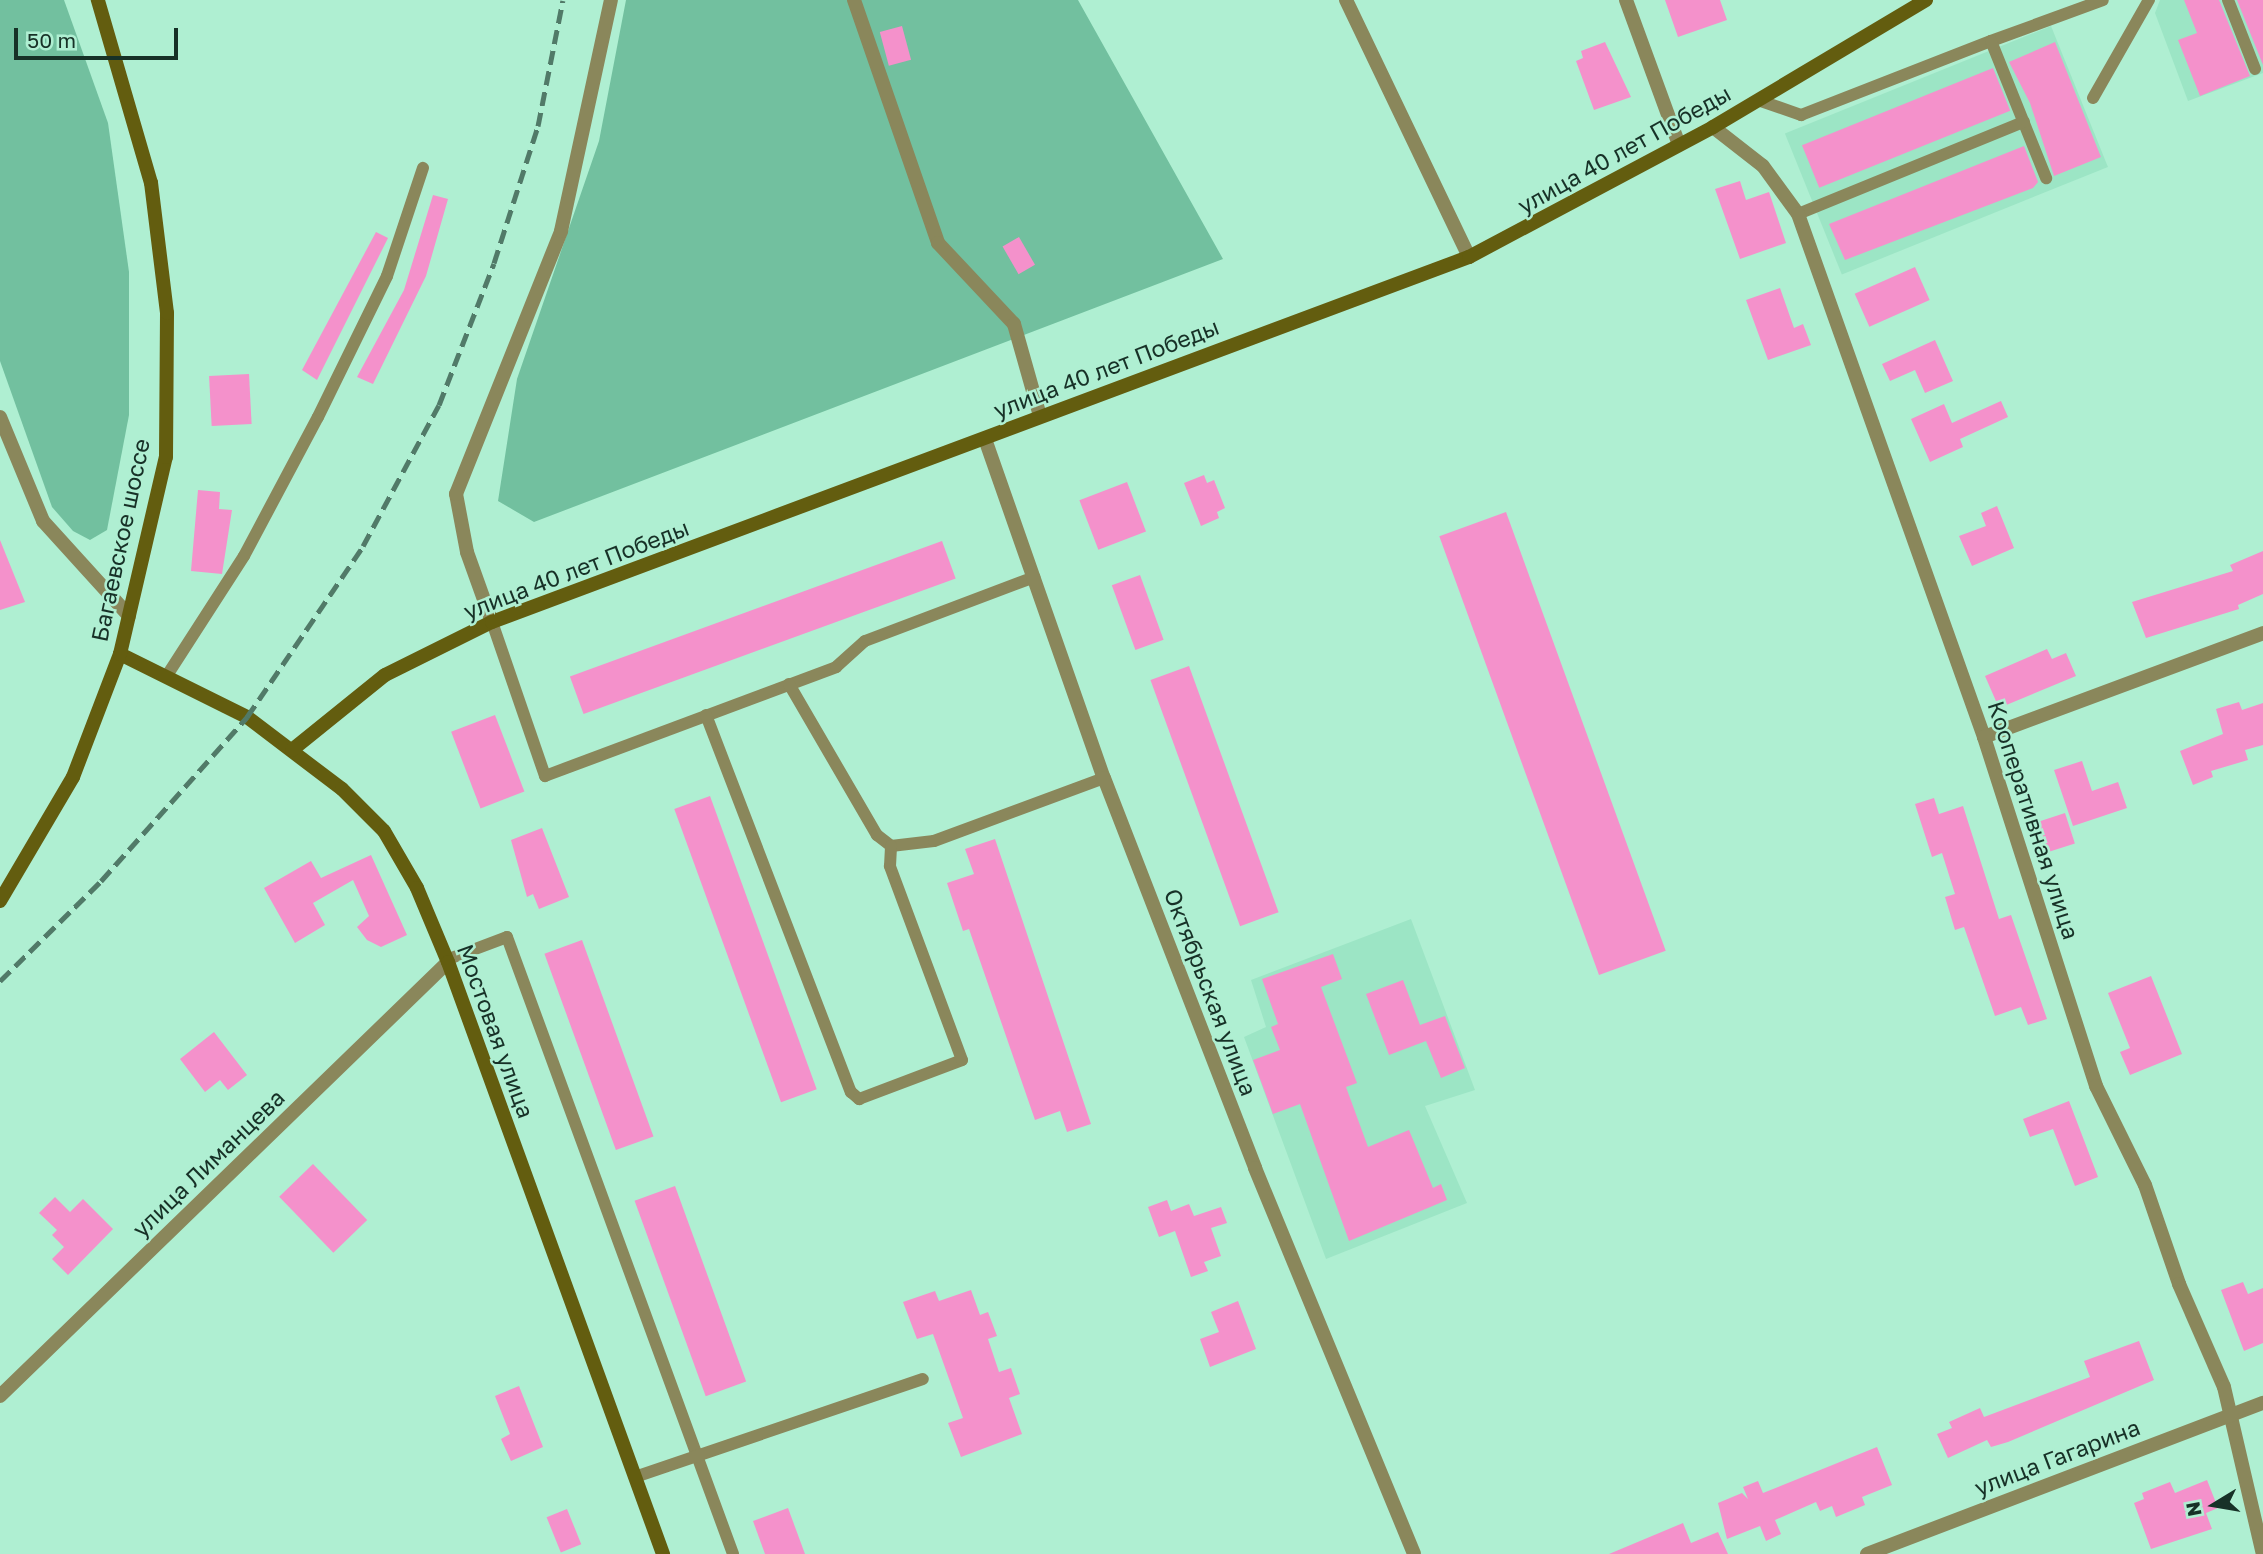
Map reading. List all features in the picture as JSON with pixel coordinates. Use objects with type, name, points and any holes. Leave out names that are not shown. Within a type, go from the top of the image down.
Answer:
[{"type":"street","name":"Багаевское шоссе","points":[[0,901],[73,777],[120,654],[166,457],[167,313],[151,183],[132,104],[98,0]]},
{"type":"street","points":[[492,622],[467,552],[456,494],[561,231],[611,0]]},
{"type":"street","points":[[854,0],[938,243],[1014,324],[1040,415]]},
{"type":"street","points":[[1346,0],[1469,257]]},
{"type":"street","points":[[1626,0],[1679,145]]},
{"type":"street","name":"улица 40 лет Победы","points":[[292,750],[385,675],[492,622],[985,439],[1040,415],[1469,257],[1713,127],[1926,0]]},
{"type":"street","name":"Кооперативная улица","points":[[1713,127],[1763,166],[1798,214],[1984,737],[2096,1086],[2146,1185],[2179,1284],[2224,1387],[2263,1554]]},
{"type":"street","points":[[0,417],[43,521],[129,616]]},
{"type":"street","name":"Октябрьская улица","points":[[985,439],[1104,778],[1255,1168],[1414,1554]]},
{"type":"street","points":[[1984,737],[2263,633]]},
{"type":"street","name":"Мостовая улица","points":[[120,654],[247,717],[292,750],[384,831],[417,888],[447,961],[663,1554]]},
{"type":"street","name":"улица Лиманцева","points":[[0,1396],[447,961]]},
{"type":"street","name":"улица Гагарина","points":[[1867,1554],[2263,1403]]},
{"type":"lane","points":[[1758,100],[1801,115],[2103,0]]},
{"type":"lane","points":[[2093,98],[2148,0]]},
{"type":"lane","points":[[2228,0],[2255,69]]},
{"type":"lane","points":[[1991,41],[2046,178]]},
{"type":"lane","points":[[1798,214],[2024,122]]},
{"type":"lane","points":[[166,677],[244,556],[318,417],[387,276],[423,168]]},
{"type":"lane","points":[[492,622],[545,776],[836,667],[865,641],[1034,577]]},
{"type":"lane","points":[[789,684],[877,835],[891,846],[934,841],[1104,778]]},
{"type":"lane","points":[[706,715],[851,1092],[859,1099],[962,1060],[890,866],[891,846]]},
{"type":"lane","points":[[447,961],[507,937],[733,1554]]},
{"type":"lane","points":[[635,1476],[923,1379]]},
{"type":"shaded area","points":[[0,0],[64,0],[108,123],[129,272],[129,415],[107,530],[90,540],[73,531],[52,507],[0,361]]},
{"type":"shaded area","points":[[626,0],[1078,0],[1223,259],[534,522],[498,501],[517,379],[599,141]]},
{"type":"shaded area","points":[[2160,0],[2263,0],[2263,73],[2188,101],[2155,13]]},
{"type":"shaded area","points":[[2051,26],[2108,167],[1842,274],[1785,134]]},
{"type":"shaded area","points":[[1411,919],[1475,1090],[1425,1106],[1467,1203],[1326,1259],[1244,1037],[1266,1027],[1251,980]]},
{"type":"building","points":[[1665,0],[1720,0],[1727,20],[1678,37]]},
{"type":"building","points":[[2184,0],[2219,0],[2250,76],[2200,96],[2178,40],[2197,33]]},
{"type":"building","points":[[2237,0],[2263,0],[2263,65]]},
{"type":"building","points":[[902,26],[911,60],[889,66],[880,32]]},
{"type":"building","points":[[1605,42],[1631,97],[1594,110],[1576,61],[1583,58],[1581,51]]},
{"type":"building","points":[[2055,42],[2101,157],[2054,176],[2030,103],[2009,62]]},
{"type":"building","points":[[1993,68],[2010,111],[1819,188],[1802,145]]},
{"type":"building","points":[[2024,146],[2038,182],[2033,188],[1845,260],[1829,224]]},
{"type":"building","points":[[1740,181],[1746,200],[1769,192],[1786,243],[1740,259],[1715,189]]},
{"type":"building","points":[[433,195],[448,199],[426,276],[373,384],[357,377],[404,290]]},
{"type":"building","points":[[376,232],[388,238],[317,380],[302,370]]},
{"type":"building","points":[[1019,237],[1035,265],[1019,274],[1003,246]]},
{"type":"building","points":[[1915,267],[1930,300],[1869,327],[1855,294]]},
{"type":"building","points":[[1780,288],[1794,328],[1803,324],[1811,345],[1768,360],[1746,300]]},
{"type":"building","points":[[1935,340],[1953,381],[1925,393],[1915,370],[1890,381],[1882,364]]},
{"type":"building","points":[[249,374],[252,424],[212,426],[209,376]]},
{"type":"building","points":[[2001,401],[2008,417],[1960,439],[1963,447],[1930,462],[1911,419],[1944,404],[1952,423]]},
{"type":"building","points":[[1204,475],[1207,483],[1214,480],[1225,508],[1217,512],[1219,518],[1201,526],[1184,483]]},
{"type":"building","points":[[1127,482],[1146,531],[1098,550],[1079,500]]},
{"type":"building","points":[[198,490],[220,492],[219,509],[232,510],[222,574],[191,571]]},
{"type":"building","points":[[1997,506],[2014,548],[1972,566],[1959,536],[1986,526],[1981,513]]},
{"type":"building","points":[[1506,512],[1666,951],[1599,975],[1439,536]]},
{"type":"building","points":[[0,540],[25,602],[0,610]]},
{"type":"building","points":[[942,541],[956,579],[584,714],[570,676]]},
{"type":"building","points":[[2263,551],[2263,594],[2238,605],[2239,609],[2146,638],[2132,602],[2233,571],[2230,565]]},
{"type":"building","points":[[1140,575],[1164,640],[1135,650],[1112,585]]},
{"type":"building","points":[[2047,649],[2052,659],[2066,653],[2076,676],[1999,708],[1985,676]]},
{"type":"building","points":[[1189,666],[1279,912],[1240,926],[1150,680]]},
{"type":"building","points":[[2239,702],[2242,710],[2263,703],[2263,745],[2245,750],[2248,760],[2211,771],[2213,777],[2193,785],[2180,751],[2223,734],[2216,709]]},
{"type":"building","points":[[495,715],[524,792],[481,808],[451,732]]},
{"type":"building","points":[[2082,761],[2092,791],[2118,782],[2127,808],[2073,826],[2054,770]]},
{"type":"building","points":[[710,796],[817,1089],[781,1102],[674,809]]},
{"type":"building","points":[[1934,798],[1939,814],[1963,806],[1999,919],[2011,915],[2047,1019],[2028,1025],[2021,1007],[1995,1016],[1964,927],[1955,930],[1945,897],[1955,894],[1942,853],[1932,857],[1915,804]]},
{"type":"building","points":[[2065,813],[2075,843],[2048,852],[2038,822]]},
{"type":"building","points":[[542,828],[569,897],[539,909],[533,894],[527,897],[511,840]]},
{"type":"building","points":[[995,839],[1091,1124],[1067,1132],[1060,1111],[1035,1120],[969,929],[963,931],[947,883],[974,874],[965,849]]},
{"type":"building","points":[[371,855],[407,935],[381,947],[367,940],[357,927],[369,916],[353,880],[313,903],[325,925],[295,943],[264,888],[311,861],[321,878]]},
{"type":"building","points":[[582,940],[653,1136],[616,1150],[544,954]]},
{"type":"building","points":[[1333,954],[1342,979],[1321,987],[1357,1083],[1346,1087],[1368,1147],[1409,1130],[1433,1188],[1441,1184],[1447,1200],[1349,1241],[1300,1104],[1273,1114],[1253,1060],[1280,1050],[1271,1027],[1278,1024],[1262,979]]},
{"type":"building","points":[[2151,976],[2182,1054],[2130,1075],[2120,1052],[2130,1048],[2108,993]]},
{"type":"building","points":[[1403,980],[1420,1025],[1445,1016],[1465,1068],[1441,1078],[1426,1041],[1389,1055],[1366,994]]},
{"type":"building","points":[[214,1032],[247,1075],[228,1090],[220,1080],[205,1092],[180,1059]]},
{"type":"building","points":[[2069,1101],[2098,1177],[2075,1186],[2053,1129],[2030,1137],[2023,1119]]},
{"type":"building","points":[[313,1164],[367,1220],[333,1253],[279,1197]]},
{"type":"building","points":[[675,1186],[746,1381],[706,1396],[635,1201]]},
{"type":"building","points":[[55,1197],[70,1212],[83,1199],[113,1229],[68,1275],[52,1259],[64,1247],[52,1235],[57,1230],[39,1213]]},
{"type":"building","points":[[1167,1200],[1171,1211],[1189,1204],[1194,1216],[1221,1207],[1227,1223],[1211,1228],[1221,1256],[1204,1262],[1208,1271],[1191,1277],[1175,1231],[1159,1237],[1148,1207]]},
{"type":"building","points":[[2243,1282],[2248,1294],[2263,1288],[2263,1343],[2244,1351],[2221,1290]]},
{"type":"building","points":[[971,1290],[980,1315],[988,1312],[997,1336],[988,1339],[999,1372],[1011,1368],[1020,1394],[1009,1398],[1022,1434],[961,1457],[948,1423],[963,1418],[933,1334],[917,1339],[903,1302],[935,1291],[939,1301]]},
{"type":"building","points":[[1238,1301],[1256,1349],[1210,1367],[1200,1339],[1219,1332],[1211,1312]]},
{"type":"building","points":[[2139,1341],[2154,1380],[2008,1442],[1991,1447],[1987,1440],[1948,1458],[1937,1434],[1952,1428],[1949,1422],[1980,1408],[1984,1417],[2090,1377],[2084,1361]]},
{"type":"building","points":[[519,1386],[543,1447],[511,1461],[501,1439],[510,1434],[495,1396]]},
{"type":"building","points":[[1877,1447],[1892,1485],[1862,1497],[1865,1505],[1836,1517],[1832,1506],[1820,1511],[1816,1502],[1775,1520],[1781,1534],[1766,1541],[1760,1526],[1727,1539],[1718,1503],[1742,1493],[1748,1499],[1743,1487],[1758,1481],[1763,1493]]},
{"type":"building","points":[[2207,1480],[2218,1508],[2206,1513],[2212,1529],[2151,1549],[2134,1503],[2144,1499],[2142,1493],[2170,1482],[2175,1493]]},
{"type":"building","points":[[788,1508],[805,1554],[765,1554],[753,1521]]},
{"type":"building","points":[[567,1509],[581,1544],[561,1552],[547,1517]]},
{"type":"building","points":[[1683,1523],[1691,1543],[1718,1532],[1728,1554],[1609,1554]]},
{"type":"railway","points":[[0,981],[101,881],[247,717],[363,546],[439,405],[494,263],[538,126],[563,0]]}]
